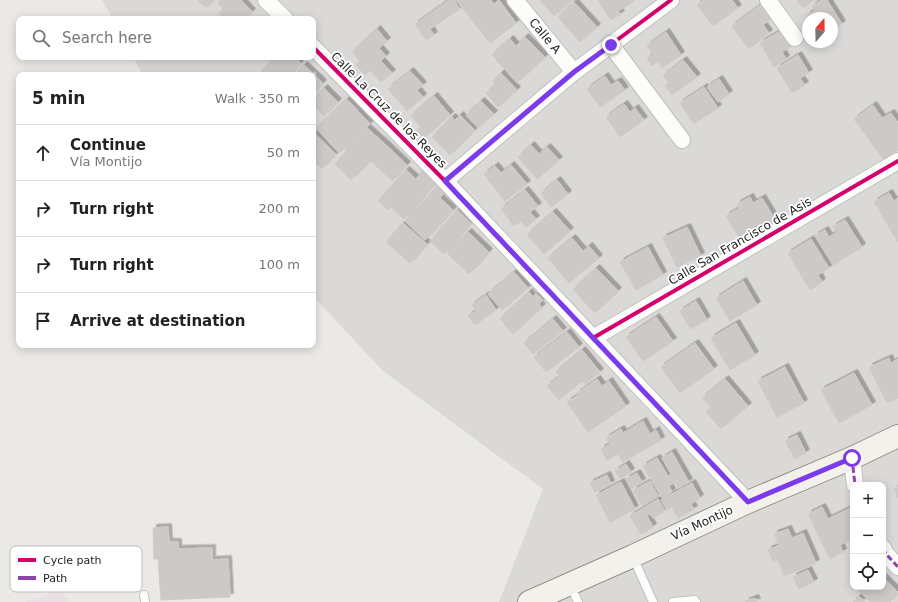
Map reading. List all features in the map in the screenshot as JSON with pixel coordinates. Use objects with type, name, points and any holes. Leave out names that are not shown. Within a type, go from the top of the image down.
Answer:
[{"type":"main road","name":"Vía Montijo","points":[[529,602],[574,593],[633,556],[748,502],[852,458],[898,436]]},
{"type":"street","points":[[266,0],[282,16]]},
{"type":"street","name":"Calle A","points":[[515,0],[574,72]]},
{"type":"street","points":[[445,181],[574,72],[671,0]]},
{"type":"street","points":[[768,0],[795,38]]},
{"type":"street","points":[[611,45],[682,140]]},
{"type":"street","name":"Calle La Cruz de los Reyes","points":[[316,50],[445,181],[748,502]]},
{"type":"street","name":"Calle San Francisco de Asis","points":[[593,338],[898,161]]},
{"type":"street","points":[[852,458],[856,482]]},
{"type":"street","points":[[886,554],[898,567]]},
{"type":"lane","points":[[633,556],[653,602]]},
{"type":"lane","points":[[673,602],[695,600],[696,602]]},
{"type":"shaded area","points":[[102,0],[898,0],[898,602],[499,602],[543,489],[383,371],[316,299],[316,72],[141,72],[135,60],[316,60],[316,16],[111,16]]},
{"type":"shaded area","points":[[61,592],[69,602],[25,602]]},
{"type":"building","points":[[198,0],[214,0],[206,8]]},
{"type":"building","points":[[221,0],[241,0],[252,12],[247,16],[222,16],[219,13],[223,9],[218,3]]},
{"type":"building","points":[[449,0],[454,0],[460,9],[430,29],[434,35],[426,40],[415,24]]},
{"type":"building","points":[[456,0],[491,0],[494,4],[499,0],[516,23],[490,43]]},
{"type":"building","points":[[540,0],[572,0],[554,16]]},
{"type":"building","points":[[598,0],[635,0],[618,11],[621,14],[611,20]]},
{"type":"building","points":[[704,0],[732,0],[738,8],[713,26],[697,5]]},
{"type":"building","points":[[797,0],[814,0],[803,8]]},
{"type":"building","points":[[822,0],[827,0],[834,12],[812,12],[815,10],[812,6]]},
{"type":"building","points":[[574,2],[597,27],[580,42],[558,17]]},
{"type":"building","points":[[763,3],[774,17],[763,25],[769,33],[749,49],[732,26]]},
{"type":"building","points":[[838,18],[842,24],[838,26]]},
{"type":"building","points":[[377,29],[387,41],[379,48],[386,56],[381,61],[392,73],[381,82],[370,70],[365,75],[356,65],[360,61],[352,52]]},
{"type":"building","points":[[782,30],[792,46],[782,52],[786,59],[774,67],[760,43]]},
{"type":"building","points":[[666,32],[681,55],[662,68],[658,61],[652,66],[647,58],[653,54],[647,46]]},
{"type":"building","points":[[525,37],[545,57],[517,83],[492,55],[510,39],[516,46]]},
{"type":"building","points":[[798,55],[809,73],[800,78],[805,85],[792,93],[777,68]]},
{"type":"building","points":[[272,60],[298,60],[301,63],[293,72],[261,72]]},
{"type":"building","points":[[683,60],[697,77],[672,95],[665,86],[669,83],[663,76]]},
{"type":"building","points":[[304,65],[311,72],[297,72]]},
{"type":"building","points":[[410,71],[423,85],[417,90],[423,97],[407,111],[388,89]]},
{"type":"building","points":[[501,73],[517,90],[498,107],[486,93],[496,84],[493,81]]},
{"type":"building","points":[[316,76],[323,83],[316,91]]},
{"type":"building","points":[[605,76],[611,85],[618,81],[625,90],[600,107],[587,89]]},
{"type":"building","points":[[719,79],[729,94],[718,102],[707,87]]},
{"type":"building","points":[[704,87],[718,108],[694,124],[680,103]]},
{"type":"building","points":[[324,88],[338,102],[324,116],[316,108],[316,96]]},
{"type":"building","points":[[434,96],[450,115],[424,138],[417,130],[421,127],[411,116]]},
{"type":"building","points":[[347,99],[370,124],[339,153],[316,128]]},
{"type":"building","points":[[481,101],[494,114],[478,128],[466,115]]},
{"type":"building","points":[[624,104],[630,112],[635,108],[644,120],[620,137],[606,117]]},
{"type":"building","points":[[873,105],[882,118],[891,113],[898,123],[898,150],[884,160],[854,119]]},
{"type":"building","points":[[460,115],[475,130],[450,155],[432,137],[452,117],[455,120]]},
{"type":"building","points":[[366,127],[386,145],[351,180],[335,164],[347,151],[344,149]]},
{"type":"building","points":[[316,135],[336,154],[322,169],[316,163]]},
{"type":"building","points":[[386,145],[407,165],[392,181],[371,161]]},
{"type":"building","points":[[531,145],[539,154],[547,147],[559,160],[537,179],[518,157]]},
{"type":"building","points":[[511,165],[527,184],[505,201],[484,174],[495,166],[501,173]]},
{"type":"building","points":[[406,170],[416,179],[423,171],[436,182],[404,219],[391,207],[389,210],[378,201]]},
{"type":"building","points":[[557,180],[568,194],[551,207],[541,193]]},
{"type":"building","points":[[438,186],[446,192],[440,198],[453,210],[425,240],[405,221]]},
{"type":"building","points":[[525,190],[538,206],[530,212],[536,219],[526,227],[521,221],[514,226],[501,209]]},
{"type":"building","points":[[889,193],[894,201],[898,198],[898,242],[874,202]]},
{"type":"building","points":[[750,197],[753,203],[762,198],[776,221],[741,241],[726,216],[739,208],[737,204]]},
{"type":"building","points":[[457,210],[471,223],[444,254],[430,241]]},
{"type":"building","points":[[553,212],[570,231],[544,254],[527,235]]},
{"type":"building","points":[[845,220],[862,247],[833,265],[815,236],[825,230],[829,237],[837,232],[833,227]]},
{"type":"building","points":[[403,223],[427,244],[410,263],[386,242]]},
{"type":"building","points":[[687,227],[701,256],[677,267],[663,238]]},
{"type":"building","points":[[468,232],[489,252],[469,274],[447,253]]},
{"type":"building","points":[[572,238],[583,251],[589,246],[599,258],[569,283],[548,258]]},
{"type":"building","points":[[811,239],[829,268],[818,275],[822,282],[810,290],[788,253]]},
{"type":"building","points":[[648,247],[663,275],[636,290],[620,262]]},
{"type":"building","points":[[596,268],[618,291],[595,313],[573,290]]},
{"type":"building","points":[[514,272],[528,288],[502,310],[488,294]]},
{"type":"building","points":[[743,281],[757,305],[730,321],[716,298]]},
{"type":"building","points":[[529,292],[533,297],[536,293],[543,300],[539,304],[542,307],[513,334],[500,319]]},
{"type":"building","points":[[486,295],[496,310],[475,325],[468,316],[476,311],[472,305]]},
{"type":"building","points":[[696,301],[707,320],[690,329],[680,311]]},
{"type":"building","points":[[656,317],[673,341],[643,361],[626,337]]},
{"type":"building","points":[[553,319],[563,331],[533,354],[524,343]]},
{"type":"building","points":[[736,323],[755,355],[730,370],[711,338]]},
{"type":"building","points":[[567,332],[579,347],[546,372],[534,357]]},
{"type":"building","points":[[695,343],[714,369],[680,393],[661,367]]},
{"type":"building","points":[[582,350],[600,372],[585,384],[582,381],[559,400],[547,386],[560,376],[556,372]]},
{"type":"building","points":[[889,358],[891,363],[898,359],[898,398],[887,403],[869,367]]},
{"type":"building","points":[[785,367],[804,403],[777,417],[758,381]]},
{"type":"building","points":[[854,373],[872,405],[839,423],[821,390]]},
{"type":"building","points":[[597,379],[602,386],[609,381],[626,406],[588,432],[567,402]]},
{"type":"building","points":[[725,379],[748,406],[721,429],[706,412],[711,407],[702,398]]},
{"type":"building","points":[[643,421],[650,434],[656,430],[661,440],[623,462],[618,454],[607,460],[601,449],[610,444],[606,438],[621,429],[623,433]]},
{"type":"building","points":[[797,435],[806,453],[795,459],[785,441]]},
{"type":"building","points":[[672,452],[689,482],[678,488],[675,482],[669,486],[672,492],[662,498],[643,466],[657,458],[668,476],[671,474],[662,458]]},
{"type":"building","points":[[626,464],[631,472],[620,479],[615,471]]},
{"type":"building","points":[[637,473],[642,482],[631,489],[626,479]]},
{"type":"building","points":[[607,475],[611,484],[595,492],[590,483]]},
{"type":"building","points":[[650,481],[658,496],[642,505],[633,490]]},
{"type":"building","points":[[621,482],[635,509],[610,522],[596,495]]},
{"type":"building","points":[[692,483],[700,498],[691,504],[694,509],[678,518],[672,507],[667,510],[661,500]]},
{"type":"building","points":[[898,487],[898,498],[894,489]]},
{"type":"building","points":[[658,499],[665,511],[653,518],[650,514],[647,516],[653,527],[641,534],[630,516]]},
{"type":"building","points":[[822,507],[828,519],[850,508],[850,540],[840,545],[843,552],[830,559],[808,514]]},
{"type":"building","points":[[168,527],[169,542],[178,542],[178,549],[212,548],[212,560],[228,559],[230,597],[161,600],[158,559],[154,559],[153,528]]},
{"type":"building","points":[[788,529],[792,538],[803,533],[816,563],[784,576],[778,560],[773,562],[768,550],[779,545],[774,534]]},
{"type":"building","points":[[808,570],[814,582],[799,589],[793,577]]},
{"type":"building","points":[[886,580],[898,592],[898,594],[890,602],[870,602],[859,591],[886,590]]},
{"type":"building","points":[[859,596],[865,602],[853,602]]},
{"type":"building","points":[[755,598],[757,602],[745,602]]},
{"type":"marked path","points":[[852,458],[855,482]]},
{"type":"marked path","points":[[886,554],[898,567]]},
{"type":"cycle path","points":[[445,181],[574,72],[671,0]]},
{"type":"cycle path","points":[[316,50],[445,181],[748,502]]},
{"type":"cycle path","points":[[593,338],[898,161]]},
{"type":"route","points":[[611,45],[574,72],[445,181],[748,502],[852,458]]}]
